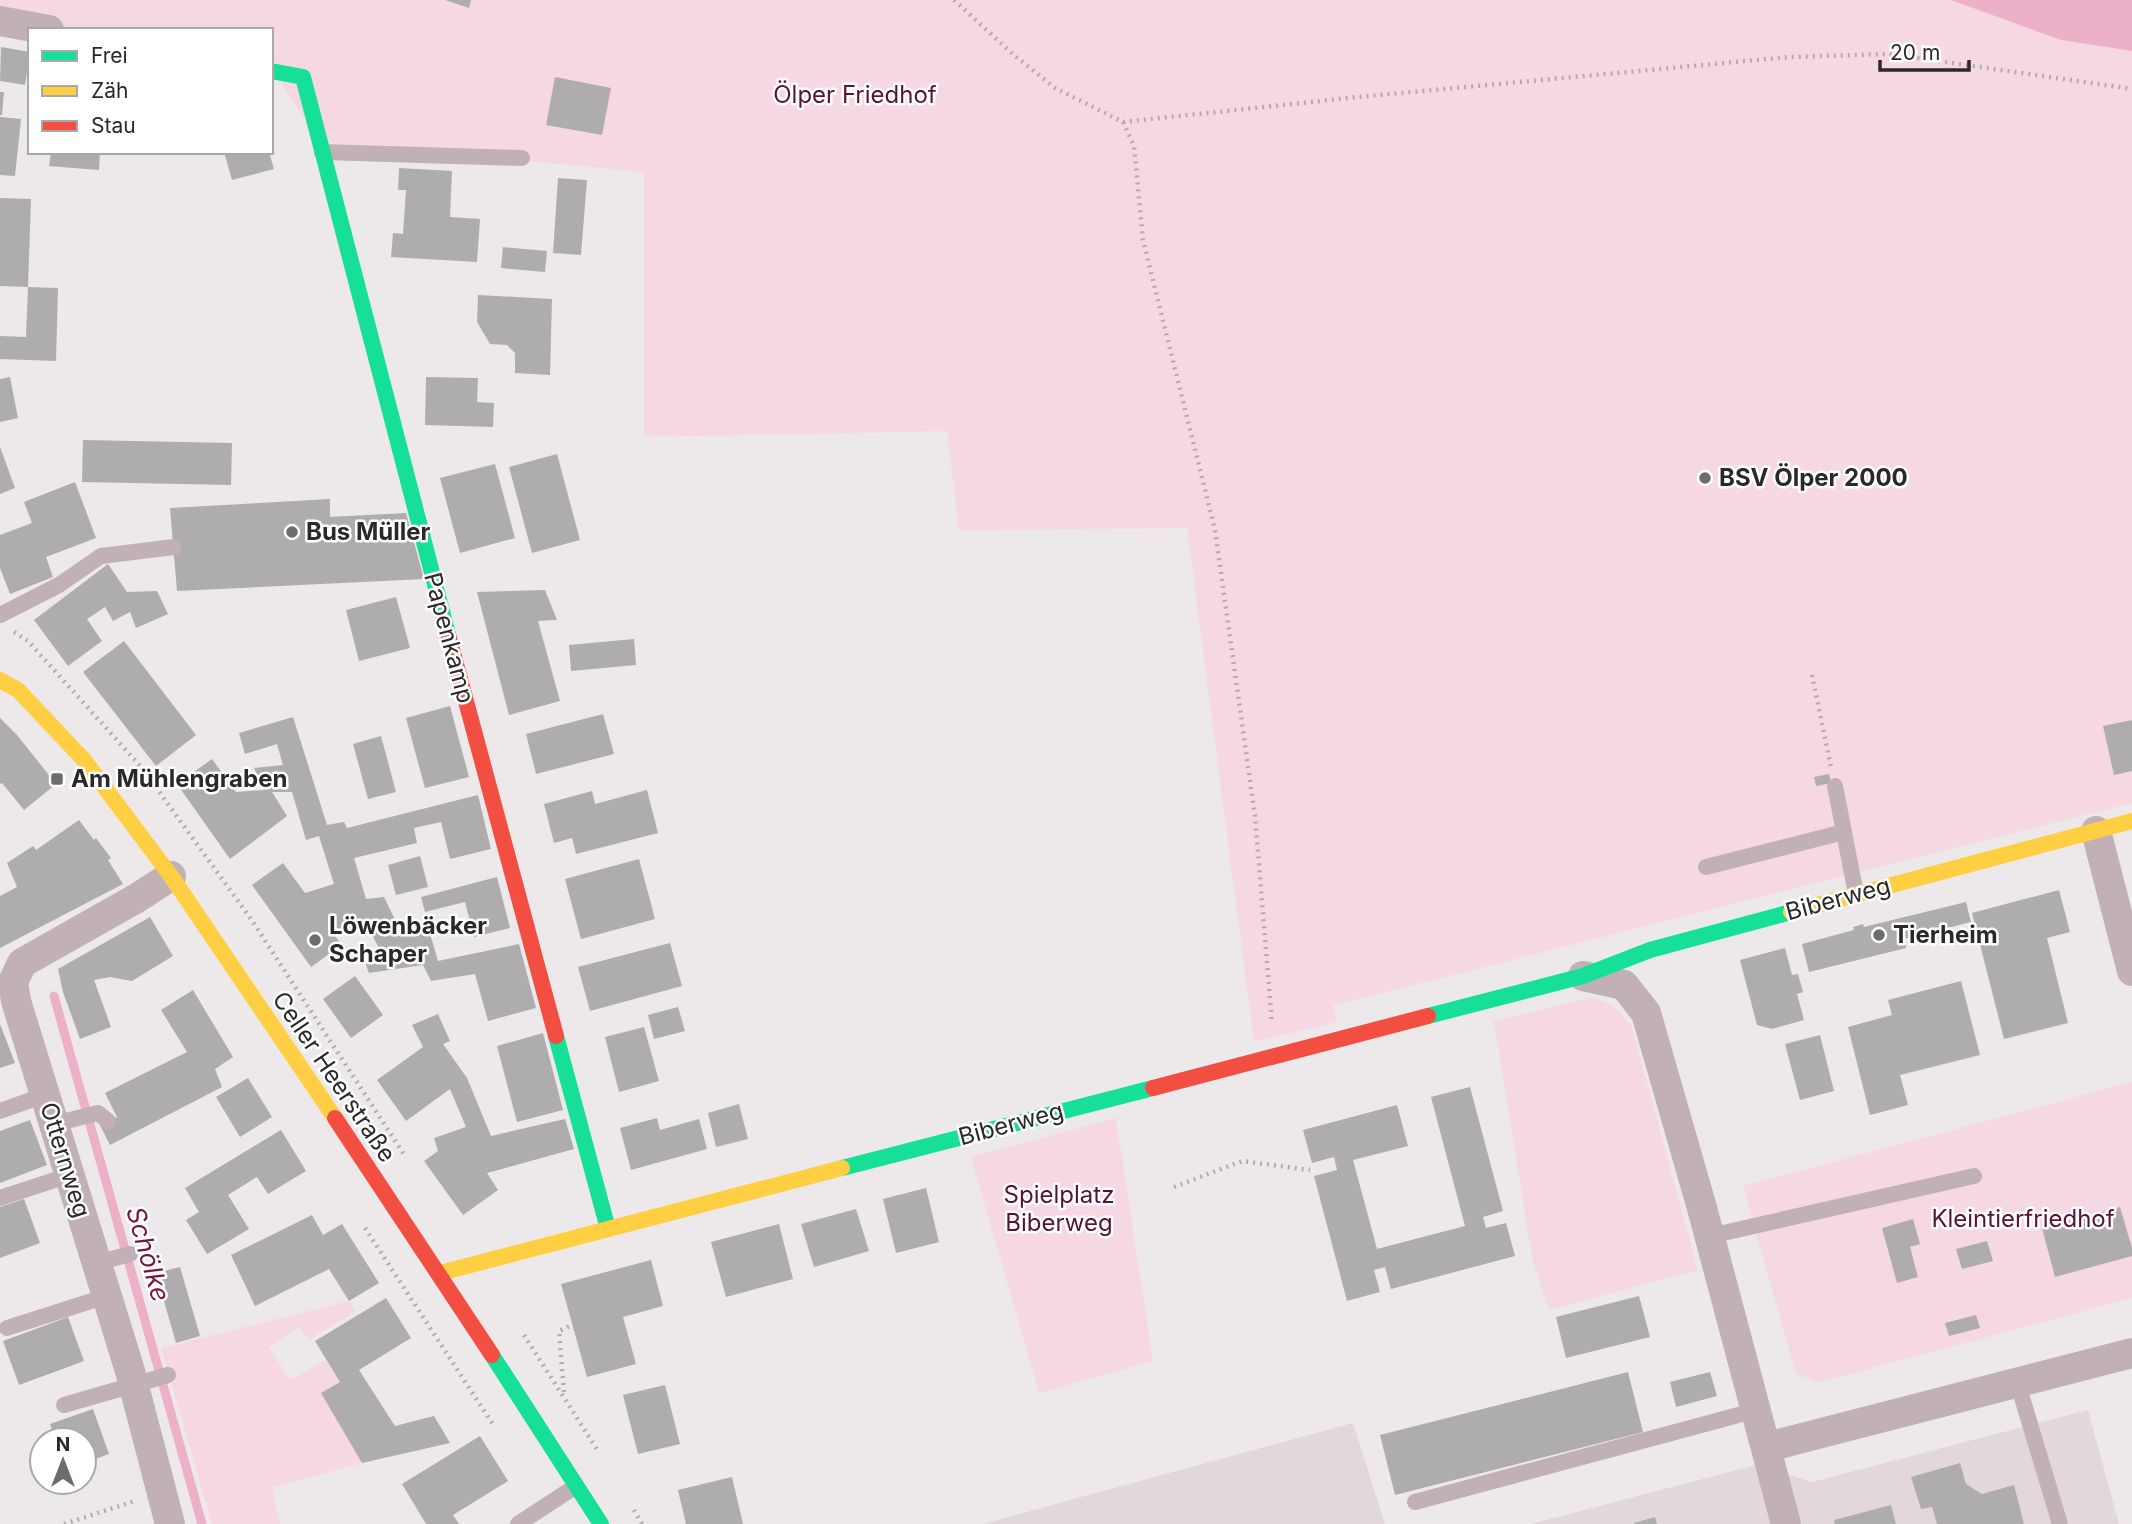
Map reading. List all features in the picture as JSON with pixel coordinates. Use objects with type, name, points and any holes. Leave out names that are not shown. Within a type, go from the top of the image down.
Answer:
[{"type":"street","points":[[0,20],[39,28]]},
{"type":"street","name":"Papenkamp","points":[[273,71],[303,77],[407,479],[608,1229]]},
{"type":"street","name":"Celler Heerstraße","points":[[0,680],[18,690],[85,760],[171,876],[440,1273],[578,1484],[601,1524]]},
{"type":"street","name":"Biberweg","points":[[440,1273],[1583,976],[1650,950],[2132,821]]},
{"type":"street","points":[[2096,831],[2132,971]]},
{"type":"street","name":"Otternweg","points":[[170,1524],[142,1383],[107,1296],[105,1261],[70,1175],[63,1122],[45,1095],[8,1004],[13,982],[22,963],[171,876]]},
{"type":"street","name":"Biberweg","points":[[1583,976],[1624,985],[1646,1013],[1710,1236],[1786,1524]]},
{"type":"street","points":[[1767,1447],[2132,1353]]},
{"type":"lane","points":[[322,152],[522,158]]},
{"type":"lane","points":[[0,615],[59,585],[101,556],[174,547]]},
{"type":"lane","points":[[1835,786],[1856,894]]},
{"type":"lane","points":[[1706,867],[1844,832]]},
{"type":"lane","points":[[0,1111],[45,1095]]},
{"type":"lane","points":[[63,1122],[103,1117]]},
{"type":"lane","points":[[0,1198],[70,1175]]},
{"type":"lane","points":[[1710,1236],[1974,1176]]},
{"type":"lane","points":[[105,1261],[130,1254]]},
{"type":"lane","points":[[7,1328],[107,1296]]},
{"type":"lane","points":[[64,1405],[168,1375]]},
{"type":"lane","points":[[2017,1381],[2060,1524]]},
{"type":"lane","points":[[1415,1502],[1757,1410]]},
{"type":"lane","points":[[518,1524],[578,1484]]},
{"type":"path","points":[[954,0],[1015,57],[1055,88],[1122,122],[1789,57],[1889,54],[2132,89]]},
{"type":"path","points":[[1122,122],[1134,146],[1143,240],[1215,530],[1255,816],[1275,1056]]},
{"type":"path","points":[[1812,675],[1827,747]]},
{"type":"path","points":[[1174,1187],[1242,1161],[1310,1170]]},
{"type":"path","points":[[358,1218],[494,1426]]},
{"type":"path","points":[[564,1395],[559,1331],[572,1325]]},
{"type":"path","points":[[64,1524],[162,1492]]},
{"type":"shaded area","points":[[1951,0],[2132,0],[2132,51],[2061,40]]},
{"type":"shaded area","points":[[2088,1410],[2119,1524],[1531,1524],[1756,1465],[1812,1482]]},
{"type":"shaded area","points":[[1353,1423],[1385,1524],[983,1524],[1070,1500]]},
{"type":"green space","name":"Ölper Friedhof","points":[[0,0],[2132,0],[2132,803],[1334,1005],[1337,1022],[1254,1042],[1187,528],[959,530],[947,431],[644,437],[644,172],[321,142],[273,72],[273,28],[53,28],[0,18]]},
{"type":"green space","points":[[1589,998],[1614,1007],[1632,1027],[1698,1270],[1549,1310],[1532,1258],[1494,1021]]},
{"type":"green space","name":"Kleintierfriedhof","points":[[2132,1082],[2132,1298],[1820,1382],[1796,1374],[1743,1186]]},
{"type":"green space","name":"Spielplatz Biberweg","points":[[1116,1118],[1153,1361],[1039,1393],[971,1157]]},
{"type":"green space","points":[[349,1301],[356,1311],[309,1340],[299,1327],[269,1347],[290,1380],[326,1360],[340,1382],[322,1393],[362,1463],[272,1488],[280,1524],[212,1524],[161,1348]]},
{"type":"building","points":[[445,0],[471,0],[469,8]]},
{"type":"building","points":[[1,47],[28,52],[25,85],[0,81]]},
{"type":"building","points":[[555,77],[611,88],[602,135],[546,125]]},
{"type":"building","points":[[0,92],[4,92],[2,115],[0,115]]},
{"type":"building","points":[[0,117],[21,119],[15,176],[0,175]]},
{"type":"building","points":[[51,154],[100,154],[99,170],[49,166]]},
{"type":"building","points":[[225,154],[270,154],[274,169],[232,180]]},
{"type":"building","points":[[399,168],[452,171],[450,217],[480,219],[477,262],[391,257],[393,233],[403,234],[406,190],[398,190]]},
{"type":"building","points":[[558,178],[587,180],[581,255],[553,253]]},
{"type":"building","points":[[0,198],[31,199],[28,287],[0,286]]},
{"type":"building","points":[[503,247],[547,251],[545,272],[501,268]]},
{"type":"building","points":[[28,287],[58,288],[56,361],[0,359],[0,336],[26,337]]},
{"type":"building","points":[[478,295],[552,299],[550,375],[515,373],[515,353],[507,345],[490,344],[477,322]]},
{"type":"building","points":[[10,377],[18,418],[0,422],[0,379]]},
{"type":"building","points":[[426,377],[478,378],[477,402],[494,403],[493,427],[425,425]]},
{"type":"building","points":[[83,440],[232,443],[231,485],[82,482]]},
{"type":"building","points":[[0,447],[15,488],[0,494]]},
{"type":"building","points":[[557,454],[580,540],[532,553],[509,467]]},
{"type":"building","points":[[495,464],[515,538],[460,553],[440,478]]},
{"type":"building","points":[[75,482],[96,538],[46,557],[53,577],[10,594],[0,568],[0,535],[32,523],[24,502]]},
{"type":"building","name":"Bus Müller","points":[[330,499],[330,517],[406,513],[424,579],[177,591],[170,508]]},
{"type":"building","points":[[108,564],[127,592],[157,591],[168,614],[136,628],[130,612],[113,621],[105,607],[87,619],[102,641],[68,666],[34,620]]},
{"type":"building","points":[[545,590],[557,620],[538,621],[560,701],[509,715],[477,592]]},
{"type":"building","points":[[396,597],[410,648],[359,661],[346,610]]},
{"type":"building","points":[[634,639],[636,665],[571,671],[569,645]]},
{"type":"building","points":[[124,641],[196,735],[156,766],[83,672]]},
{"type":"building","points":[[450,706],[469,777],[425,788],[406,718]]},
{"type":"building","points":[[603,714],[614,754],[536,774],[526,734]]},
{"type":"building","points":[[293,717],[327,825],[344,822],[347,828],[478,795],[491,849],[450,859],[441,822],[414,828],[417,843],[354,858],[366,899],[384,897],[401,932],[428,927],[438,961],[519,944],[536,1008],[488,1021],[475,974],[431,981],[423,965],[369,973],[364,960],[382,954],[370,931],[335,936],[342,945],[311,967],[252,885],[283,863],[305,893],[334,884],[319,836],[306,840],[292,792],[272,792],[287,816],[230,859],[177,784],[212,759],[236,792],[264,790],[254,768],[283,765],[277,744],[245,754],[239,733]]},
{"type":"building","points":[[0,718],[56,784],[24,810],[2,783],[0,784]]},
{"type":"building","points":[[2132,720],[2132,771],[2114,775],[2103,726]]},
{"type":"building","points":[[381,736],[396,792],[368,799],[353,744]]},
{"type":"building","points":[[1829,774],[1831,783],[1816,786],[1814,777]]},
{"type":"building","points":[[647,790],[658,833],[576,854],[572,838],[554,843],[544,804],[592,791],[595,804]]},
{"type":"building","points":[[79,820],[111,858],[108,860],[123,884],[0,948],[0,896],[17,887],[7,863],[33,846],[36,850]]},
{"type":"building","points":[[420,856],[428,887],[396,895],[388,865]]},
{"type":"building","points":[[639,859],[655,919],[581,939],[565,879]]},
{"type":"building","points":[[497,877],[510,928],[474,937],[465,902],[425,912],[421,897]]},
{"type":"building","points":[[2059,890],[2070,932],[2047,938],[2068,1023],[2004,1039],[1972,913]]},
{"type":"building","name":"Tierheim","points":[[1966,902],[1971,922],[1904,939],[1906,948],[1809,972],[1802,944],[1854,930],[1853,927],[1863,924],[1864,927]]},
{"type":"building","points":[[150,917],[173,956],[132,981],[110,977],[94,980],[111,1027],[80,1039],[63,992],[58,969]]},
{"type":"building","points":[[670,943],[682,986],[590,1011],[578,967]]},
{"type":"building","points":[[1785,948],[1792,975],[1798,974],[1803,992],[1797,994],[1804,1020],[1772,1029],[1757,1025],[1740,960]]},
{"type":"building","points":[[355,976],[383,1015],[351,1038],[323,999]]},
{"type":"building","points":[[1961,981],[1980,1055],[1900,1075],[1908,1105],[1870,1115],[1848,1027],[1892,1015],[1888,1000]]},
{"type":"building","points":[[193,990],[233,1057],[215,1069],[222,1087],[110,1145],[100,1125],[117,1117],[105,1093],[187,1052],[161,1010]]},
{"type":"building","points":[[678,1007],[685,1031],[654,1039],[648,1015]]},
{"type":"building","points":[[438,1014],[450,1041],[443,1044],[467,1078],[491,1136],[565,1119],[574,1149],[487,1173],[498,1190],[463,1215],[424,1161],[438,1151],[434,1138],[466,1127],[450,1089],[406,1121],[377,1080],[423,1047],[412,1025]]},
{"type":"building","points":[[0,1024],[15,1063],[0,1068]]},
{"type":"building","points":[[644,1027],[659,1081],[619,1092],[605,1037]]},
{"type":"building","points":[[543,1033],[563,1110],[517,1122],[497,1046]]},
{"type":"building","points":[[1820,1035],[1834,1091],[1800,1100],[1785,1044]]},
{"type":"building","points":[[248,1078],[272,1117],[240,1137],[216,1097]]},
{"type":"building","points":[[1470,1087],[1503,1211],[1483,1217],[1486,1228],[1506,1223],[1515,1256],[1391,1289],[1385,1267],[1374,1270],[1380,1292],[1347,1301],[1314,1176],[1337,1170],[1334,1157],[1312,1163],[1303,1130],[1397,1105],[1408,1146],[1353,1160],[1377,1249],[1465,1226],[1431,1097]]},
{"type":"building","points":[[739,1104],[748,1139],[716,1147],[708,1113]]},
{"type":"building","points":[[657,1118],[660,1130],[699,1119],[707,1149],[631,1170],[620,1128]]},
{"type":"building","points":[[30,1120],[47,1165],[0,1183],[0,1131]]},
{"type":"building","points":[[281,1130],[306,1171],[268,1194],[257,1177],[228,1195],[249,1229],[207,1254],[186,1220],[199,1212],[185,1188]]},
{"type":"building","points":[[926,1188],[939,1242],[896,1253],[883,1199]]},
{"type":"building","points":[[24,1199],[40,1243],[0,1258],[0,1207]]},
{"type":"building","points":[[2120,1207],[2132,1256],[2055,1277],[2042,1228]]},
{"type":"building","points":[[856,1209],[869,1251],[814,1267],[801,1224]]},
{"type":"building","points":[[312,1215],[323,1235],[342,1224],[379,1283],[349,1301],[329,1269],[255,1306],[231,1255]]},
{"type":"building","points":[[1913,1219],[1920,1244],[1910,1247],[1918,1277],[1897,1283],[1882,1228]]},
{"type":"building","points":[[779,1224],[793,1279],[726,1297],[711,1242]]},
{"type":"building","points":[[1987,1241],[1993,1261],[1962,1269],[1956,1249]]},
{"type":"building","points":[[651,1260],[663,1306],[623,1317],[636,1364],[587,1377],[561,1284]]},
{"type":"building","points":[[180,1267],[200,1336],[176,1343],[156,1273]]},
{"type":"building","points":[[1639,1296],[1650,1337],[1566,1358],[1556,1317]]},
{"type":"building","points":[[386,1298],[411,1338],[359,1370],[395,1426],[434,1416],[450,1443],[362,1463],[321,1393],[340,1382],[315,1341]]},
{"type":"building","points":[[1976,1315],[1980,1328],[1949,1336],[1945,1323]]},
{"type":"building","points":[[68,1317],[84,1361],[19,1385],[3,1341]]},
{"type":"building","points":[[1628,1372],[1643,1432],[1395,1495],[1380,1435]]},
{"type":"building","points":[[1710,1372],[1717,1396],[1676,1407],[1670,1382]]},
{"type":"building","points":[[665,1385],[680,1444],[638,1454],[623,1395]]},
{"type":"building","points":[[93,1409],[109,1454],[98,1458],[98,1426],[50,1424]]},
{"type":"building","points":[[480,1436],[508,1481],[453,1515],[459,1524],[426,1524],[402,1484]]},
{"type":"building","points":[[1960,1463],[1966,1484],[1982,1494],[2014,1485],[2024,1524],[1937,1524],[1932,1507],[1921,1509],[1911,1477]]},
{"type":"building","points":[[732,1477],[743,1524],[686,1524],[678,1490]]},
{"type":"building","points":[[1891,1505],[1896,1524],[1835,1524],[1834,1520]]},
{"type":"building","points":[[1655,1517],[1657,1524],[1634,1524],[1634,1523]]},
{"type":"waterway","name":"Schölke","points":[[54,996],[202,1524]]},
{"type":"traffic: fast","points":[[273,71],[303,77],[449,638]]},
{"type":"traffic: fast","points":[[1428,1016],[1583,976],[1650,950],[1791,912]]},
{"type":"traffic: fast","points":[[556,1036],[608,1229]]},
{"type":"traffic: fast","points":[[842,1168],[1153,1088]]},
{"type":"traffic: fast","points":[[492,1355],[601,1524]]},
{"type":"traffic: slow","points":[[0,680],[18,690],[84,760],[171,876],[335,1118]]},
{"type":"traffic: slow","points":[[1791,912],[2132,821]]},
{"type":"traffic: slow","points":[[440,1273],[842,1168]]},
{"type":"traffic: jam","points":[[449,638],[556,1036]]},
{"type":"traffic: jam","points":[[1153,1088],[1428,1016]]},
{"type":"traffic: jam","points":[[335,1118],[492,1355]]},
{"type":"place","name":"BSV Ölper 2000","points":[[1705,478]]},
{"type":"place","name":"Bus Müller","points":[[292,532]]},
{"type":"place","name":"Am Mühlengraben","points":[[57,779]]},
{"type":"place","name":"Tierheim","points":[[1879,935]]},
{"type":"place","name":"Löwenbäcker Schaper","points":[[315,940]]}]
